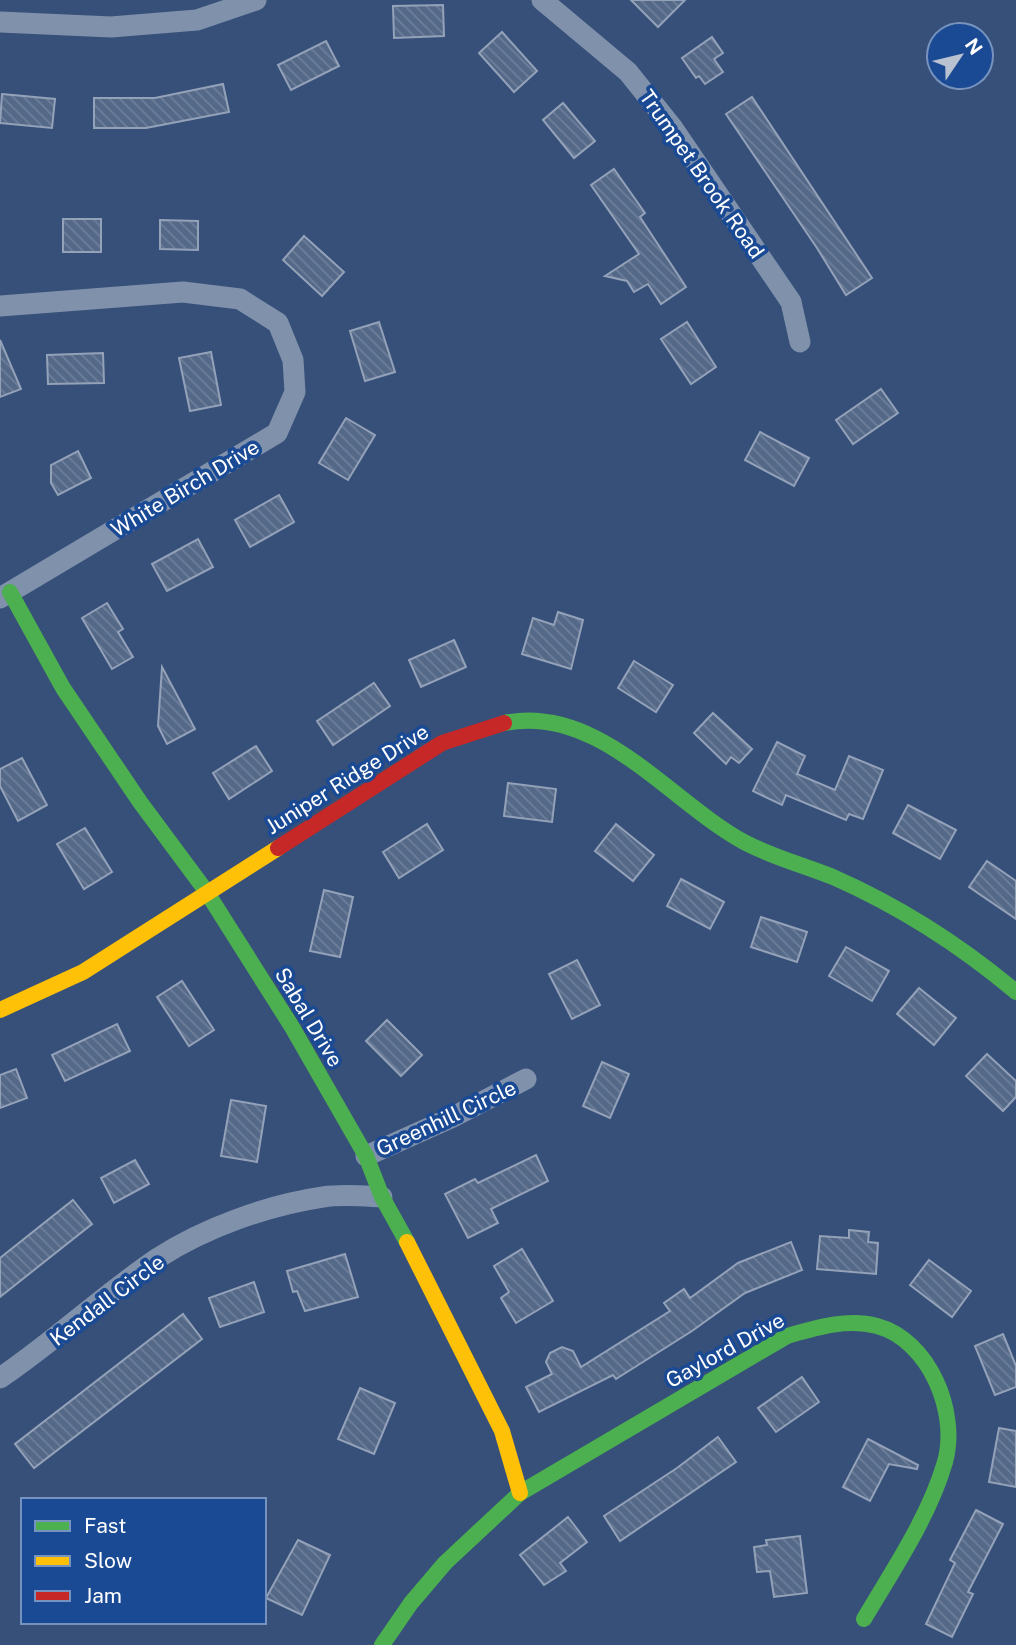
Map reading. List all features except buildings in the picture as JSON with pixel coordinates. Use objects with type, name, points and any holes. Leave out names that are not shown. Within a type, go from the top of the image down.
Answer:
[{"type":"street","points":[[0,22],[111,27],[198,20],[256,0]]},
{"type":"street","name":"Trumpet Brook Road","points":[[542,0],[628,72],[673,127],[791,302],[800,342]]},
{"type":"street","name":"White Birch Drive","points":[[0,306],[183,292],[240,299],[278,323],[293,360],[295,392],[277,433],[5,595]]},
{"type":"street","name":"Sabal Drive","points":[[5,595],[63,688],[140,802],[206,891],[292,1027],[366,1156],[382,1196],[428,1280],[502,1431],[520,1493]]},
{"type":"street","name":"Juniper Ridge Drive","points":[[0,1010],[83,972],[206,891],[442,743],[499,722],[546,722],[579,730],[609,745],[684,803],[736,838],[833,878],[908,915],[956,944],[1016,992]]},
{"type":"street","name":"Greenhill Circle","points":[[366,1156],[453,1117],[526,1080]]},
{"type":"street","name":"Kendall Circle","points":[[0,1378],[40,1351],[159,1258],[209,1233],[262,1212],[324,1196],[382,1196]]},
{"type":"street","name":"Gaylord Drive","points":[[382,1645],[407,1605],[481,1525],[520,1493],[787,1336],[828,1323],[863,1323],[897,1332],[927,1361],[950,1426],[946,1461],[910,1542],[864,1619]]},
{"type":"traffic: fast","points":[[10,592],[63,688],[140,802],[206,891],[292,1027],[366,1156],[382,1197],[407,1242]]},
{"type":"traffic: fast","points":[[504,723],[539,721],[571,728],[602,741],[744,842],[833,877],[906,914],[951,942],[1016,992]]},
{"type":"traffic: fast","points":[[382,1645],[411,1603],[445,1563],[520,1493],[787,1336],[820,1327],[854,1323],[877,1326],[912,1346],[936,1380],[948,1422],[945,1462],[930,1503],[864,1619]]},
{"type":"traffic: slow","points":[[0,1010],[83,972],[278,848]]},
{"type":"traffic: slow","points":[[407,1242],[502,1431],[520,1493]]},
{"type":"traffic: jam","points":[[278,848],[442,743],[504,723]]}]
